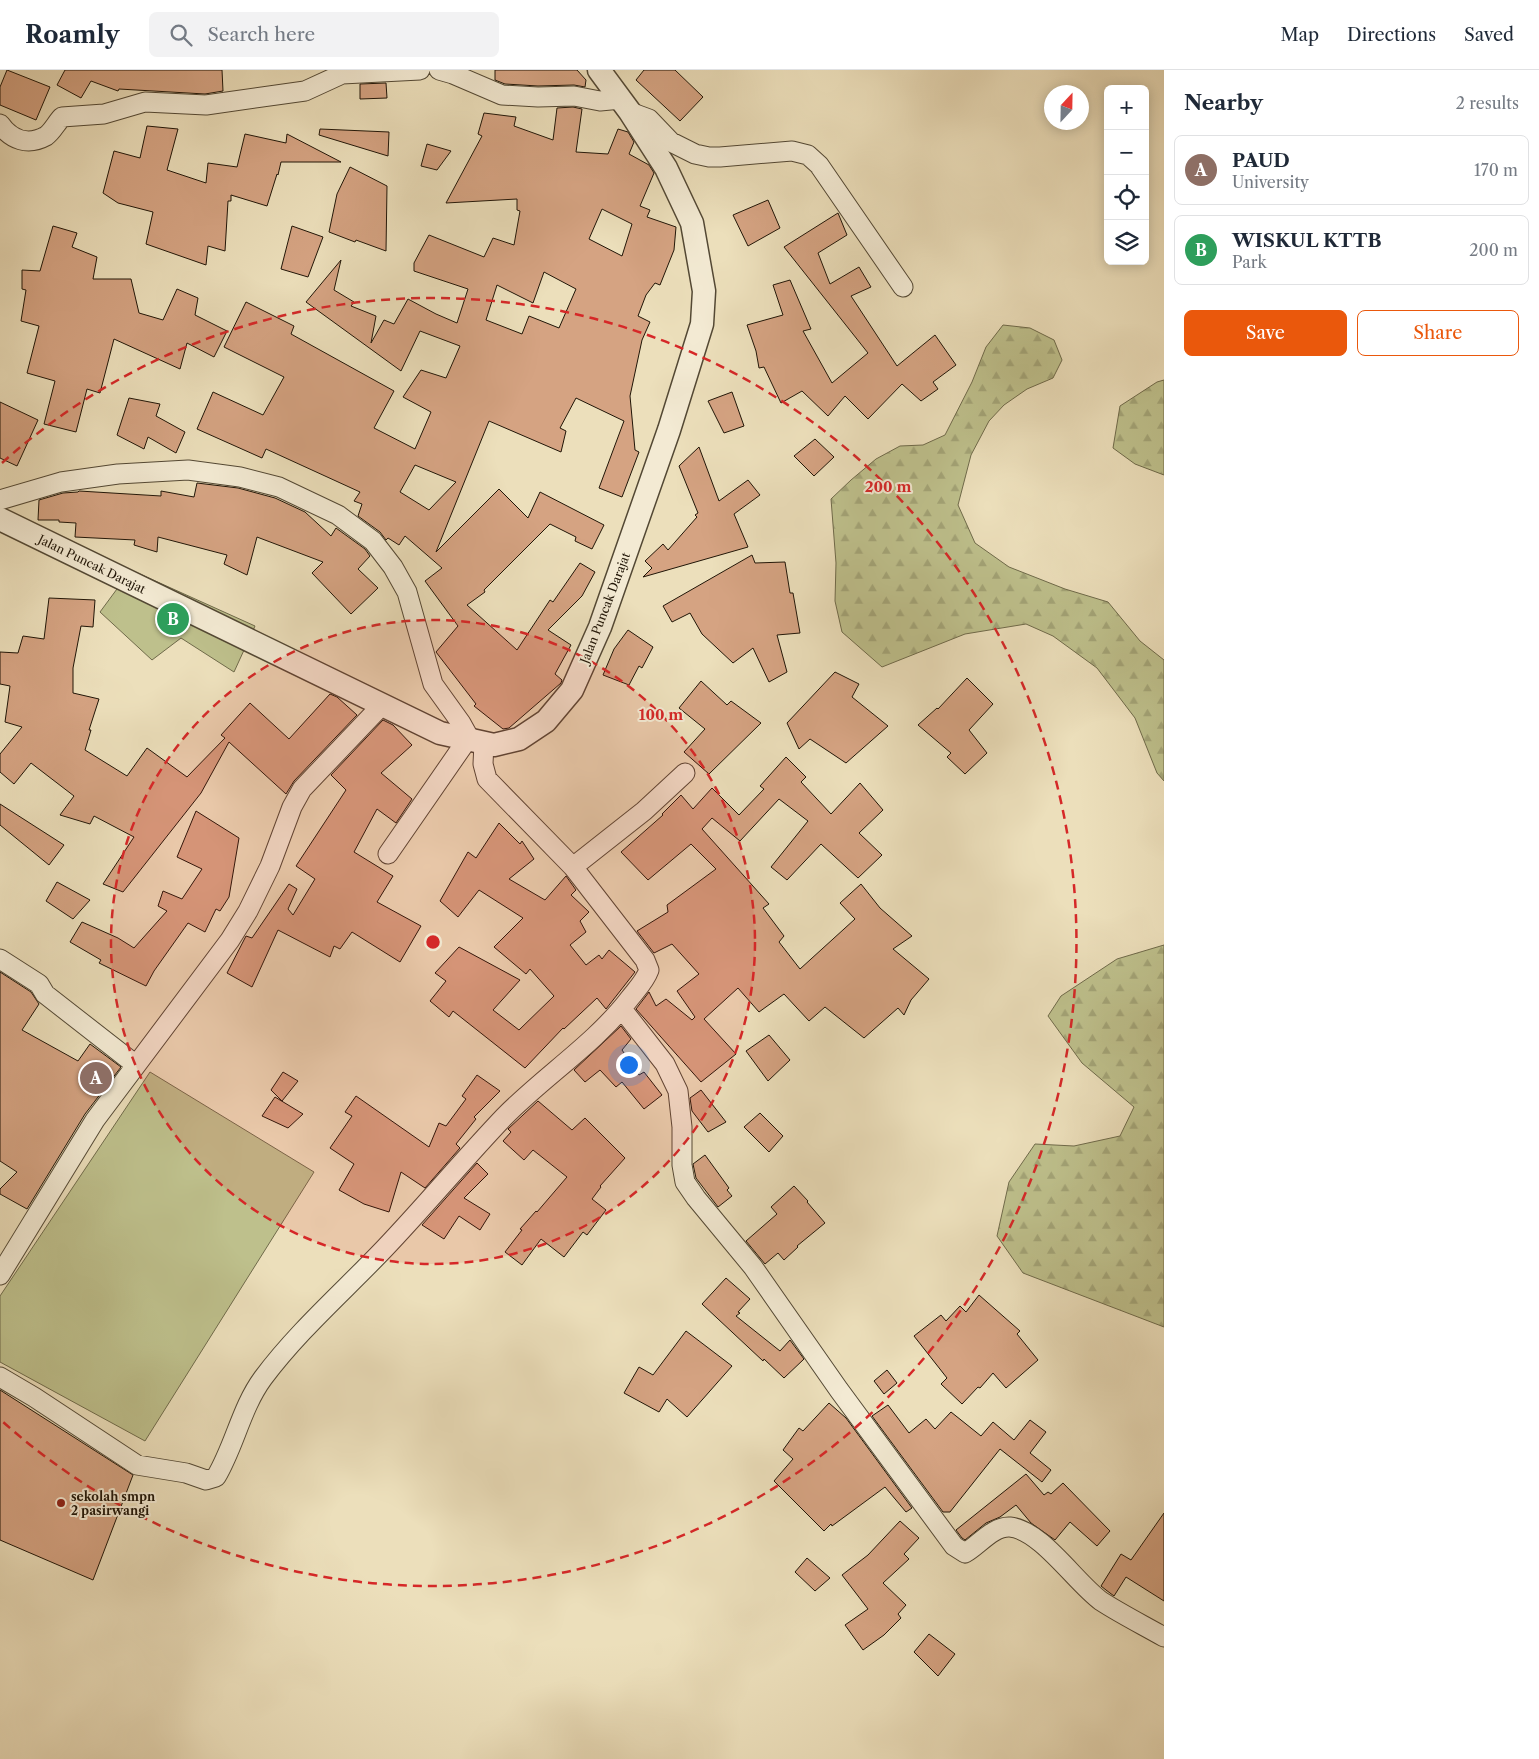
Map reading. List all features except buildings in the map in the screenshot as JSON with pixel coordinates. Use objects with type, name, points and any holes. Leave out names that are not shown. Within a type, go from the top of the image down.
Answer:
[{"type":"street","points":[[0,124],[16,140],[31,140],[47,135],[62,117],[104,114],[145,102],[206,105],[305,91],[342,74],[420,70]]},
{"type":"street","points":[[439,70],[502,95],[574,96],[626,106],[648,119],[671,142],[695,154],[720,157],[792,150],[808,154],[819,165],[903,287]]},
{"type":"street","name":"Jalan Puncak Darajat","points":[[0,519],[440,733],[494,745],[519,739],[546,721],[572,690],[600,626],[669,430],[702,324],[704,291],[692,223],[666,168],[626,106],[599,70]]},
{"type":"street","points":[[0,500],[61,482],[118,474],[188,470],[240,477],[279,487],[338,515],[373,541],[393,567],[407,592],[434,684],[474,741],[484,764],[487,778],[573,867],[647,963],[649,970],[647,976],[622,1009],[601,1031],[505,1116],[385,1248],[292,1343],[263,1379],[247,1404],[224,1464],[216,1477],[206,1480],[186,1473],[137,1466],[34,1396],[0,1377]]},
{"type":"street","points":[[0,1275],[95,1120],[180,1009],[239,926],[270,866],[292,807],[302,789],[382,705]]},
{"type":"street","points":[[388,854],[474,741]]},
{"type":"street","points":[[573,867],[644,811],[685,773]]},
{"type":"street","points":[[0,959],[39,984],[45,994],[136,1065]]},
{"type":"street","points":[[622,1009],[665,1064],[678,1091],[682,1127],[682,1165],[685,1182],[753,1268],[839,1390],[954,1546],[965,1553],[1000,1528],[1010,1527],[1024,1531],[1040,1543],[1100,1600],[1164,1637]]},
{"type":"green space","points":[[1003,325],[1030,328],[1054,340],[1062,360],[1053,378],[1027,389],[1004,405],[989,421],[971,455],[958,505],[975,543],[1009,567],[1065,589],[1108,602],[1140,641],[1164,660],[1164,781],[1157,773],[1135,718],[1097,668],[1053,636],[1026,624],[965,634],[882,667],[842,632],[835,601],[836,563],[831,499],[876,459],[900,446],[923,445],[945,435],[972,382],[986,347]]},
{"type":"green space","points":[[1164,380],[1164,475],[1135,464],[1113,448],[1120,406],[1157,382]]},
{"type":"green space","points":[[131,570],[255,626],[234,672],[181,638],[152,660],[100,612]]},
{"type":"green space","points":[[1164,945],[1164,1327],[1023,1273],[997,1236],[1009,1182],[1035,1144],[1074,1146],[1120,1136],[1134,1107],[1082,1063],[1048,1016],[1061,996],[1117,959]]},
{"type":"green space","points":[[150,1072],[314,1172],[145,1441],[0,1362],[0,1296]]},
{"type":"place","name":"WISKUL KTTB","points":[[173,619]]},
{"type":"place","name":"PAUD","points":[[96,1078]]},
{"type":"place","name":"sekolah smpn 2 pasirwangi","points":[[61,1503]]}]
